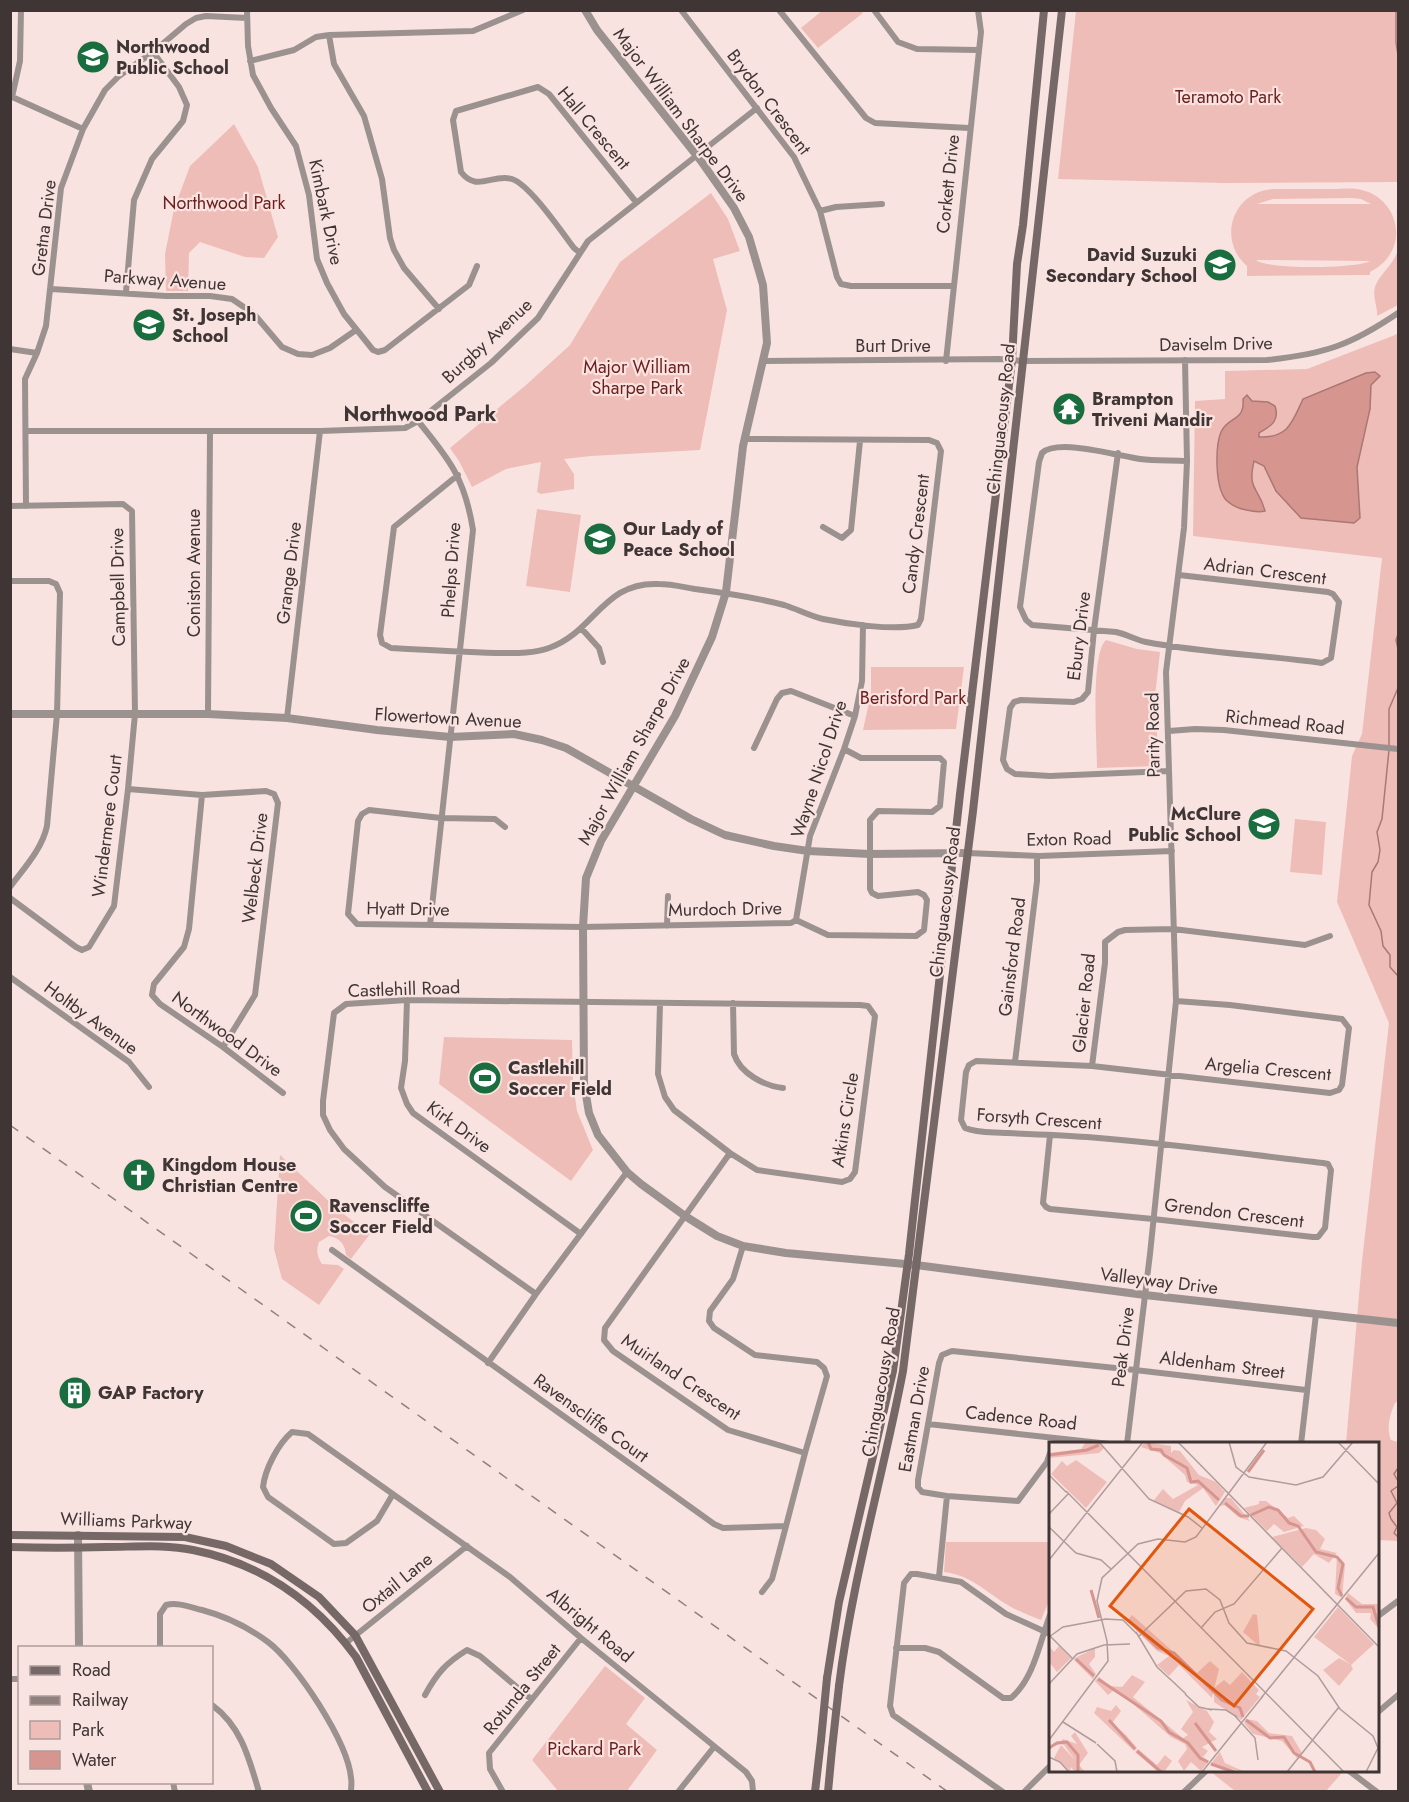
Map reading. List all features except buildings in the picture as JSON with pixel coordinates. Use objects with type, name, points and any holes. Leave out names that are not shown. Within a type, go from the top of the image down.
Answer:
[{"type":"main road","name":"Chinguacousy Road","points":[[828,1791],[839,1686],[851,1604],[892,1430],[903,1371],[954,853],[1012,360],[1017,264],[1023,225],[1044,10]]},
{"type":"main road","name":"Chinguacousy Road","points":[[815,1791],[827,1678],[839,1602],[893,1371],[912,1264],[967,853],[1062,10]]},
{"type":"main road","name":"Williams Parkway","points":[[10,1535],[185,1537],[249,1554],[271,1564],[319,1597],[355,1635],[440,1791]]},
{"type":"main road","name":"Williams Parkway","points":[[10,1547],[172,1547],[209,1554],[242,1564],[267,1576],[292,1591],[346,1643],[356,1657],[428,1791]]},
{"type":"street","points":[[21,10],[20,61],[11,97],[83,129]]},
{"type":"street","points":[[250,61],[294,50],[316,38],[329,35],[473,31],[523,10]]},
{"type":"street","name":"Major William Sharpe Drive","points":[[585,10],[597,30],[696,155],[734,208],[749,237],[763,285],[767,343],[745,438],[736,494],[726,592],[711,637],[675,716],[601,841],[590,863],[586,879],[583,927],[584,1083],[589,1113],[598,1135],[627,1172],[685,1216],[717,1236],[743,1246],[786,1253],[912,1264]]},
{"type":"street","name":"Brydon Crescent","points":[[681,10],[794,157],[820,211],[837,277],[841,284],[851,286],[952,286]]},
{"type":"street","points":[[779,10],[866,118],[875,123],[969,128]]},
{"type":"street","points":[[874,10],[898,42],[917,49],[978,50]]},
{"type":"street","name":"Corkett Drive","points":[[946,361],[952,286],[981,33],[978,10]]},
{"type":"street","points":[[499,12],[502,20]]},
{"type":"street","name":"Gretna Drive","points":[[26,506],[25,379],[46,326],[61,189],[83,129],[105,90],[119,76],[153,52],[186,24],[196,18],[206,16],[247,14]]},
{"type":"street","name":"Kimbark Drive","points":[[247,14],[250,61],[254,75],[271,108],[296,146],[309,195],[317,259],[327,284],[356,330],[373,350],[378,352],[385,350],[469,285],[477,266]]},
{"type":"street","points":[[329,35],[334,64],[364,116],[382,180],[390,238],[394,250],[404,268],[439,309]]},
{"type":"street","points":[[126,292],[134,200],[153,159],[183,121],[187,105],[179,87],[153,52]]},
{"type":"street","name":"Hall Crescent","points":[[580,253],[573,248],[522,184],[510,178],[474,182],[465,178],[461,172],[453,120],[456,111],[538,87],[549,94],[636,202]]},
{"type":"street","name":"Burgby Avenue","points":[[26,431],[210,432],[405,428],[418,421],[490,363],[538,318],[588,241],[757,108]]},
{"type":"street","points":[[820,211],[836,207],[882,204]]},
{"type":"street","name":"Parkway Avenue","points":[[51,289],[232,298],[254,314],[282,347],[298,354],[312,355],[330,348],[356,330]]},
{"type":"street","name":"Daviselm Drive","points":[[1023,361],[1253,360],[1300,357],[1350,343],[1398,313]]},
{"type":"street","points":[[10,349],[37,352]]},
{"type":"street","name":"Parity Road","points":[[1150,1254],[1176,1001],[1166,672],[1179,575],[1188,461],[1185,360]]},
{"type":"street","name":"Burt Drive","points":[[764,362],[1023,361]]},
{"type":"street","name":"Phelps Drive","points":[[418,421],[458,475],[469,508],[473,530],[430,925]]},
{"type":"street","name":"Grange Drive","points":[[287,718],[320,431]]},
{"type":"street","name":"Coniston Avenue","points":[[208,714],[210,432]]},
{"type":"street","name":"Candy Crescent","points":[[458,475],[393,527],[380,635],[382,643],[391,648],[533,653],[551,648],[581,628],[613,596],[633,586],[660,584],[726,592],[783,605],[822,618],[863,625],[912,627],[918,625],[921,619],[941,451],[938,443],[929,440],[745,438]]},
{"type":"street","points":[[823,527],[842,538],[850,530],[860,441]]},
{"type":"street","name":"Adrian Crescent","points":[[1118,453],[1050,447],[1040,457],[1020,607],[1022,614],[1032,625],[1116,632],[1144,641],[1170,645],[1322,663],[1331,658],[1339,602],[1333,594],[1179,575]]},
{"type":"street","points":[[1118,453],[1140,459],[1188,461]]},
{"type":"street","name":"Ebury Drive","points":[[1118,453],[1088,692],[1086,696],[1074,702],[1021,700],[1014,702],[1010,708],[1003,760],[1007,769],[1015,774],[1168,771]]},
{"type":"street","name":"Campbell Drive","points":[[10,506],[123,504],[132,511],[135,714]]},
{"type":"street","points":[[10,582],[50,581],[56,584],[60,593],[57,714],[47,826],[44,839],[10,887]]},
{"type":"street","name":"Wayne Nicol Drive","points":[[808,851],[810,836],[855,716],[862,681],[863,625]]},
{"type":"street","points":[[581,628],[599,648],[603,662]]},
{"type":"street","points":[[754,748],[782,693],[791,691],[855,716]]},
{"type":"street","name":"Flowertown Avenue","points":[[10,714],[208,714],[287,718],[450,737],[514,734],[566,748],[691,819],[725,835],[808,851],[870,854],[967,853]]},
{"type":"street","name":"Windermere Court","points":[[10,898],[76,948],[82,950],[89,947],[114,906],[135,714]]},
{"type":"street","name":"Richmead Road","points":[[1169,731],[1224,730],[1398,750]]},
{"type":"street","points":[[796,920],[828,935],[916,936],[924,930],[927,900],[924,895],[918,892],[878,896],[872,893],[870,820],[878,811],[933,812],[940,806],[944,762],[940,758],[861,758],[844,749]]},
{"type":"street","name":"Welbeck Drive","points":[[128,789],[202,795],[266,791],[274,794],[278,803],[255,995],[223,1047]]},
{"type":"street","name":"Northwood Drive","points":[[202,795],[189,929],[184,947],[154,984],[152,995],[159,1004],[223,1047],[283,1093]]},
{"type":"street","name":"Hyatt Drive","points":[[441,818],[369,810],[362,814],[358,821],[348,914],[357,924],[583,927]]},
{"type":"street","points":[[441,818],[495,819],[505,826]]},
{"type":"street","name":"Murdoch Drive","points":[[583,927],[791,923],[796,920],[808,851]]},
{"type":"street","name":"Exton Road","points":[[967,853],[1037,856],[1172,851]]},
{"type":"street","name":"Gainsford Road","points":[[1015,1062],[1037,880],[1037,856]]},
{"type":"street","points":[[667,926],[668,896]]},
{"type":"street","points":[[1173,929],[1305,945],[1330,936]]},
{"type":"street","name":"Glacier Road","points":[[1092,1066],[1105,963],[1105,942],[1111,936],[1125,930],[1173,929]]},
{"type":"street","name":"Holtby Avenue","points":[[10,977],[129,1062],[149,1088]]},
{"type":"street","name":"Castlehill Road","points":[[536,1294],[385,1187],[344,1149],[330,1130],[323,1114],[323,1101],[334,1013],[346,1004],[407,1000],[583,1003]]},
{"type":"street","name":"Kirk Drive","points":[[407,1000],[405,1061],[401,1088],[413,1113],[581,1234]]},
{"type":"street","name":"Argelia Crescent","points":[[1168,1074],[1334,1092],[1342,1085],[1349,1028],[1342,1018],[1176,1001]]},
{"type":"street","name":"Atkins Circle","points":[[583,1003],[868,1006],[875,1016],[855,1172],[850,1179],[842,1182],[757,1170],[730,1153],[674,1110],[665,1096],[658,1074],[660,1004]]},
{"type":"street","points":[[733,1003],[736,1062],[745,1071],[772,1087],[783,1088]]},
{"type":"street","name":"Forsyth Crescent","points":[[1161,1144],[972,1131],[964,1128],[962,1124],[969,1065],[976,1061],[1092,1066],[1168,1074]]},
{"type":"street","points":[[1050,1135],[1043,1198],[1046,1207],[1153,1219]]},
{"type":"street","name":"Grendon Crescent","points":[[1153,1219],[1318,1238],[1325,1228],[1331,1174],[1330,1166],[1323,1163],[1161,1144]]},
{"type":"street","points":[[685,1216],[730,1153]]},
{"type":"street","points":[[488,1363],[627,1172]]},
{"type":"street","name":"Muirland Crescent","points":[[685,1216],[605,1328],[604,1340],[613,1351],[728,1430],[804,1453]]},
{"type":"street","points":[[743,1246],[733,1279],[710,1311],[710,1321],[714,1328],[755,1355],[818,1362],[824,1368],[827,1376],[804,1453],[772,1579],[762,1592]]},
{"type":"street","name":"Ravenscliffe Court","points":[[332,1250],[714,1524],[723,1528],[786,1526]]},
{"type":"street","name":"Peak Drive","points":[[1126,1442],[1150,1254]]},
{"type":"street","name":"Valleyway Drive","points":[[912,1264],[1145,1295],[1396,1323]]},
{"type":"street","points":[[1301,1442],[1316,1314]]},
{"type":"street","name":"Eastman Drive","points":[[1049,1456],[1018,1501],[925,1493],[918,1487],[940,1359],[946,1352],[1135,1370]]},
{"type":"street","name":"Aldenham Street","points":[[1135,1370],[1306,1390]]},
{"type":"street","name":"Cadence Road","points":[[928,1424],[1052,1440],[1091,1442]]},
{"type":"street","name":"Albright Road","points":[[393,1494],[377,1521],[346,1543],[334,1544],[268,1497],[263,1488],[274,1457],[285,1438],[292,1432],[308,1434],[467,1546],[510,1577],[746,1772],[752,1781],[753,1791]]},
{"type":"street","points":[[939,1577],[947,1496]]},
{"type":"street","points":[[78,1535],[79,1646]]},
{"type":"street","name":"Oxtail Lane","points":[[346,1643],[467,1546]]},
{"type":"street","points":[[896,1648],[925,1648],[939,1652],[1003,1698],[1011,1698],[1019,1692],[1047,1633],[1006,1614],[961,1582],[917,1574],[911,1574],[906,1578],[903,1589],[896,1648],[890,1706],[893,1715],[1003,1791]]},
{"type":"street","points":[[1379,1615],[1398,1601]]},
{"type":"street","points":[[160,1646],[160,1614],[166,1605],[176,1603],[210,1612],[238,1624],[269,1642],[294,1667],[339,1740],[352,1778],[351,1791]]},
{"type":"street","name":"Rotunda Street","points":[[503,1791],[490,1769],[489,1753],[581,1638]]},
{"type":"street","points":[[425,1695],[439,1671],[452,1659],[467,1650],[480,1656],[531,1699]]},
{"type":"street","points":[[1379,1710],[1398,1695]]},
{"type":"street","points":[[213,1706],[234,1726],[246,1748],[259,1791]]},
{"type":"street","points":[[678,1791],[714,1747]]},
{"type":"street","points":[[1024,1791],[1049,1767]]},
{"type":"street","points":[[1184,1791],[1205,1772]]},
{"type":"street","points":[[1351,1772],[1377,1791]]},
{"type":"green space","points":[[823,10],[861,11],[863,13],[818,48],[801,28]]},
{"type":"green space","name":"Teramoto Park","points":[[1076,11],[1398,11],[1398,182],[1224,183],[1058,179]]},
{"type":"green space","name":"Northwood Park","points":[[234,124],[258,167],[278,237],[264,258],[245,257],[200,242],[189,253],[188,291],[166,291],[165,254],[174,209],[190,166]]},
{"type":"green space","points":[[1349,188],[1372,194],[1384,202],[1395,222],[1396,237],[1393,248],[1380,266],[1370,272],[1370,275],[1247,276],[1247,266],[1238,255],[1231,231],[1233,219],[1239,208],[1247,199],[1259,192],[1273,189]],"holes":[[[1352,198],[1371,204],[1257,204],[1273,199]],[[1257,260],[1370,261],[1348,266],[1314,267],[1279,266]]]},
{"type":"green space","name":"Major William Sharpe Park","points":[[711,193],[728,219],[740,251],[713,259],[727,310],[700,450],[564,459],[574,474],[574,489],[541,494],[537,492],[541,462],[506,469],[472,487],[450,448],[570,345],[620,262]]},
{"type":"green space","points":[[1398,250],[1398,305],[1377,316],[1375,287]]},
{"type":"green space","points":[[1398,333],[1398,1401],[1393,1407],[1389,1426],[1391,1440],[1398,1442],[1398,1541],[1379,1540],[1379,1442],[1346,1442],[1362,1261],[1389,1023],[1337,902],[1352,756],[1362,734],[1382,558],[1193,536],[1195,401],[1225,399],[1225,371],[1307,369]]},
{"type":"green space","points":[[537,509],[581,515],[570,592],[526,586]]},
{"type":"green space","points":[[1106,640],[1137,649],[1160,652],[1154,705],[1160,763],[1157,766],[1097,768],[1096,680],[1101,649]]},
{"type":"green space","name":"Berisford Park","points":[[871,667],[964,667],[956,729],[863,730],[871,693]]},
{"type":"green space","points":[[1295,819],[1326,822],[1322,875],[1290,872]]},
{"type":"green space","points":[[444,1037],[572,1040],[573,1083],[577,1111],[593,1150],[571,1181],[439,1084]]},
{"type":"green space","points":[[280,1155],[337,1209],[370,1234],[351,1259],[336,1238],[329,1236],[319,1242],[318,1253],[322,1264],[338,1265],[344,1269],[319,1305],[282,1279],[274,1249]]},
{"type":"green space","points":[[946,1542],[1049,1542],[1049,1600],[1041,1620],[1010,1606],[962,1576],[944,1572]]},
{"type":"green space","name":"Pickard Park","points":[[605,1666],[645,1698],[626,1724],[657,1750],[627,1791],[558,1791],[532,1760]]},
{"type":"green space","points":[[1339,1772],[1341,1774],[1326,1791],[1235,1791],[1213,1773]]},
{"type":"water","points":[[1375,372],[1380,376],[1371,385],[1370,409],[1357,467],[1360,518],[1354,523],[1301,518],[1276,491],[1264,466],[1254,461],[1253,484],[1265,511],[1242,509],[1226,500],[1222,494],[1218,477],[1219,439],[1224,427],[1241,412],[1243,399],[1247,395],[1252,401],[1268,402],[1275,406],[1275,419],[1271,425],[1259,433],[1259,437],[1269,437],[1283,432],[1288,427],[1303,399],[1366,373]]},
{"type":"waterway","points":[[1396,10],[1398,55]]},
{"type":"waterway","points":[[1398,634],[1396,640],[1398,649]]},
{"type":"waterway","points":[[1389,745],[1389,709],[1398,688]]},
{"type":"waterway","points":[[1389,750],[1382,819],[1377,832],[1380,850],[1378,862],[1372,872],[1369,905],[1381,931],[1383,946],[1390,955],[1390,967],[1398,976]]},
{"type":"waterway","points":[[1398,1468],[1394,1474],[1398,1481]]},
{"type":"waterway","points":[[1398,1486],[1391,1491],[1397,1503],[1389,1513],[1397,1527],[1394,1533],[1398,1537]]},
{"type":"railway","points":[[10,1125],[948,1792]]},
{"type":"place","name":"Northwood Public School","points":[[93,57]]},
{"type":"place","name":"David Suzuki Secondary School","points":[[1220,265]]},
{"type":"place","name":"St. Joseph School","points":[[149,325]]},
{"type":"place","name":"Brampton Triveni Mandir","points":[[1069,409]]},
{"type":"place","name":"Our Lady of Peace School","points":[[600,539]]},
{"type":"place","name":"McClure Public School","points":[[1264,824]]},
{"type":"place","name":"Castlehill Soccer Field","points":[[485,1078]]},
{"type":"place","name":"Kingdom House Christian Centre","points":[[139,1175]]},
{"type":"place","name":"Ravenscliffe Soccer Field","points":[[306,1216]]},
{"type":"place","name":"GAP Factory","points":[[75,1393]]},
{"type":"district","name":"Northwood Park","points":[[420,414]]}]
